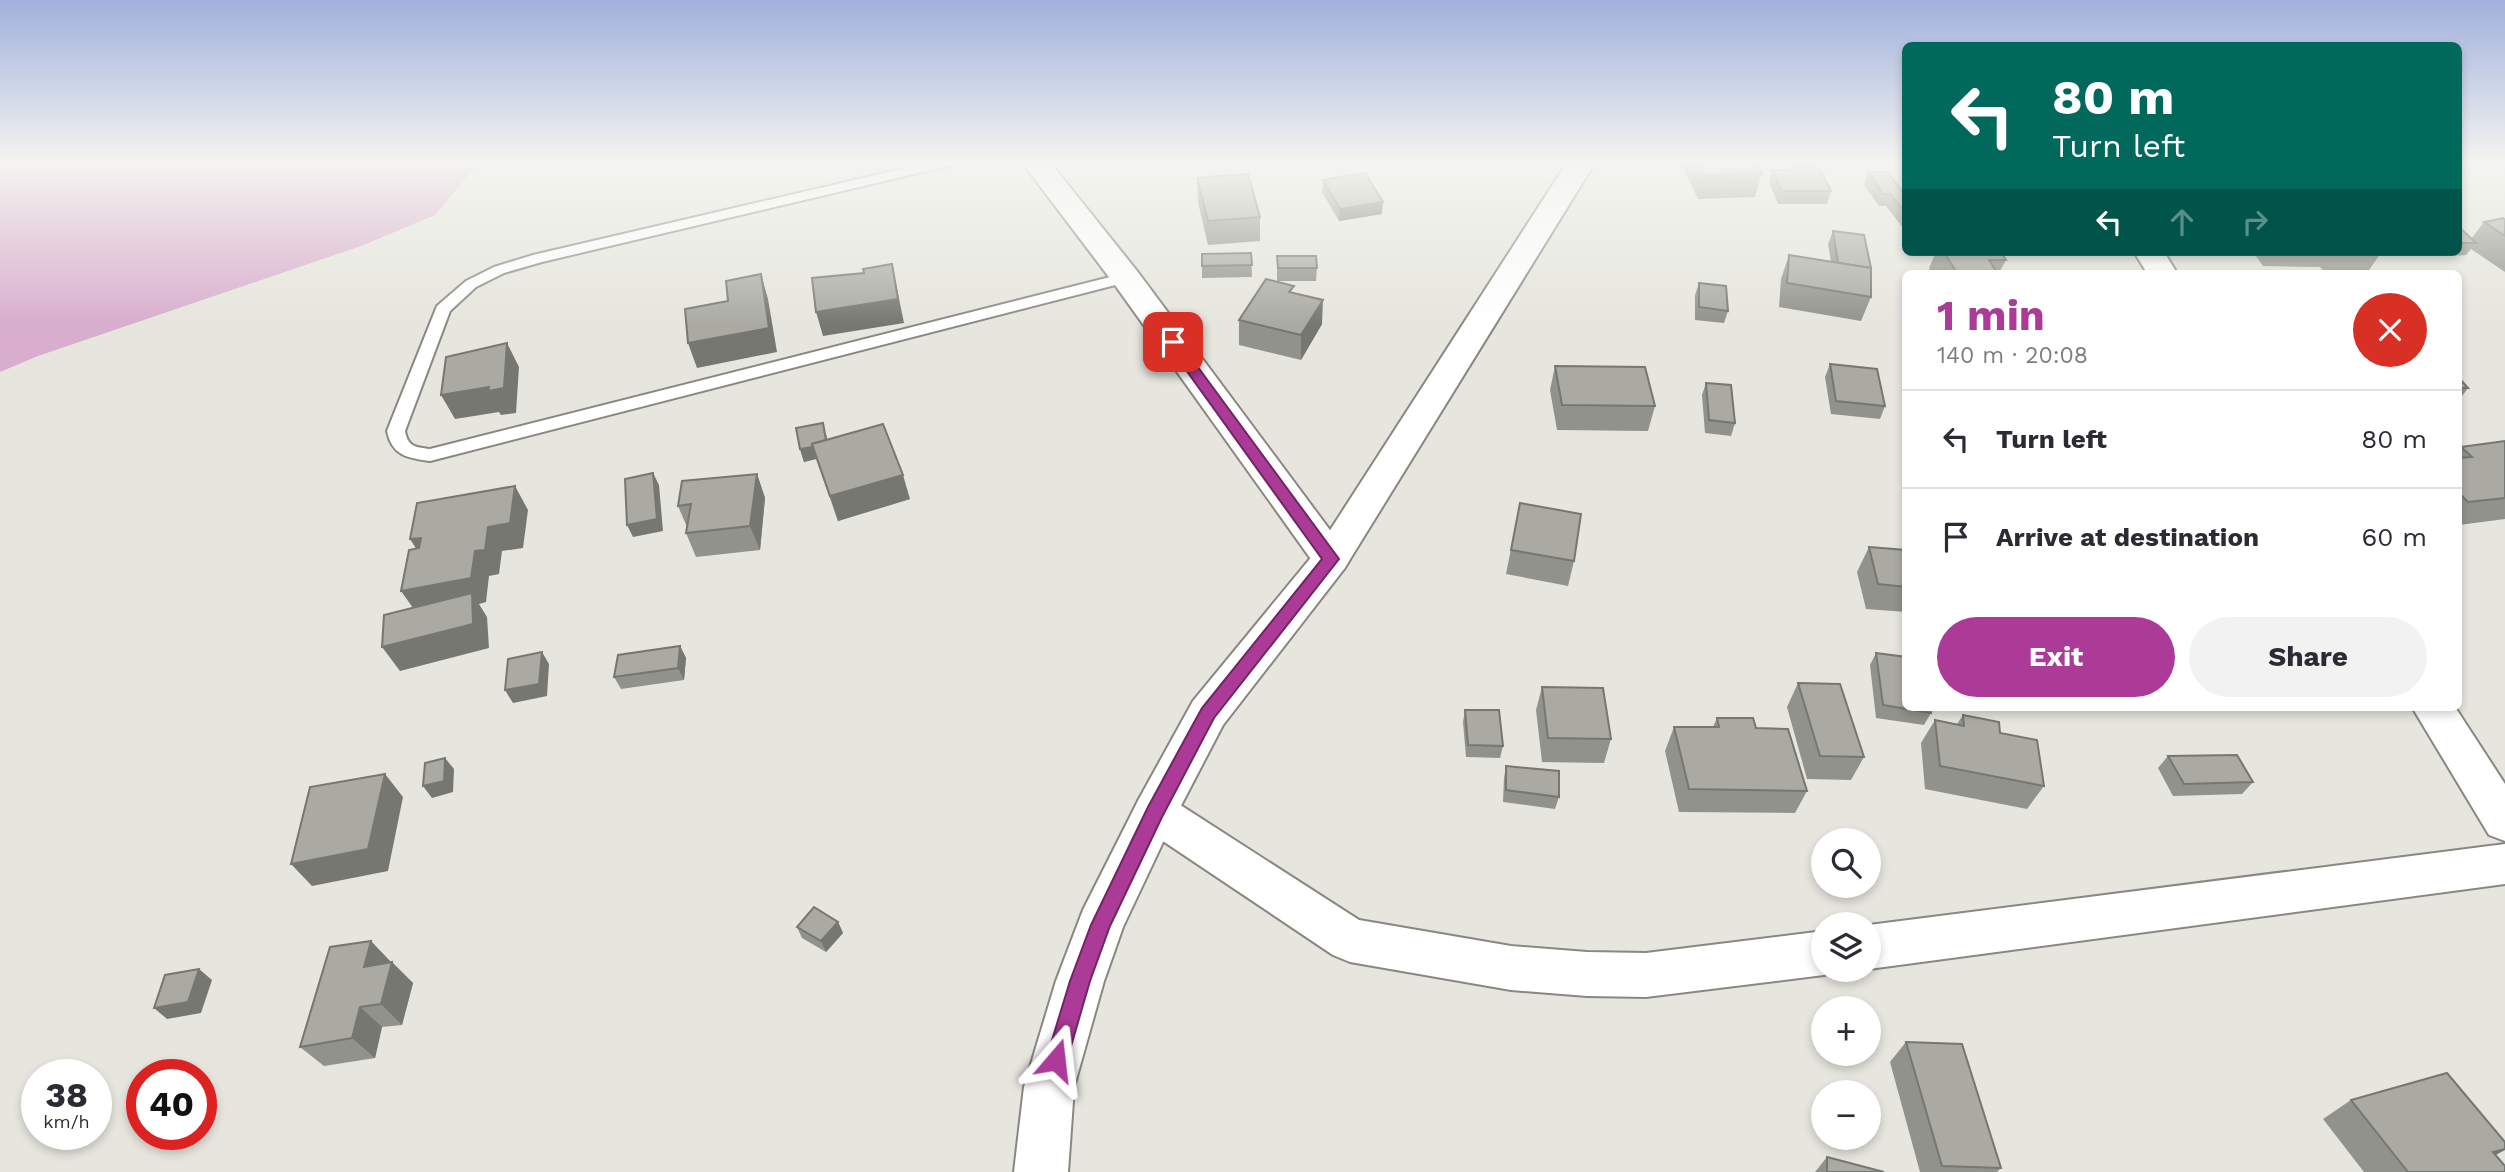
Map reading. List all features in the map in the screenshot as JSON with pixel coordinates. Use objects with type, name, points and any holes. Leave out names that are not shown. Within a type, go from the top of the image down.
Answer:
[{"type":"street","points":[[1078,216],[1331,559]]},
{"type":"street","points":[[1041,1172],[1048,1087],[1080,981],[1100,925],[1155,812],[1208,713],[1331,559],[1548,216]]},
{"type":"street","points":[[2436,711],[2505,822]]},
{"type":"street","points":[[1155,812],[1350,940],[1511,968],[1587,974],[1646,975],[1811,955]]},
{"type":"street","points":[[1881,945],[2505,864]]},
{"type":"lane","points":[[719,216],[538,258],[499,270],[471,284],[443,309],[396,431],[398,444],[406,451],[430,455],[1126,278]]},
{"type":"shaded area","points":[[0,216],[433,216],[364,245],[38,356],[0,372]]},
{"type":"building","points":[[1207,216],[1260,217],[1208,221]]},
{"type":"building","points":[[2503,218],[2505,236],[2484,222]]},
{"type":"building","points":[[2462,230],[2476,243],[2462,243]]},
{"type":"building","points":[[1833,231],[1864,235],[1871,268],[1838,263]]},
{"type":"building","points":[[1251,253],[1252,265],[1202,266],[1202,254]]},
{"type":"building","points":[[1789,255],[1871,268],[1871,297],[1787,283]]},
{"type":"building","points":[[1277,256],[1316,256],[1317,268],[1278,268]]},
{"type":"building","points":[[1946,256],[2004,256],[2006,260],[1989,260],[1995,270],[1955,270]]},
{"type":"building","points":[[892,264],[898,299],[816,312],[812,278],[864,273],[863,269]]},
{"type":"building","points":[[761,274],[769,328],[688,343],[685,309],[728,301],[726,281]]},
{"type":"building","points":[[1266,279],[1294,286],[1289,292],[1323,300],[1301,335],[1239,320]]},
{"type":"building","points":[[1699,283],[1726,286],[1728,311],[1699,307]]},
{"type":"building","points":[[507,343],[504,388],[488,391],[489,387],[441,395],[446,357]]},
{"type":"building","points":[[1830,364],[1877,369],[1885,406],[1836,401]]},
{"type":"building","points":[[1555,366],[1645,367],[1655,406],[1562,405]]},
{"type":"building","points":[[1706,383],[1731,385],[1735,423],[1709,420]]},
{"type":"building","points":[[823,423],[826,440],[812,444],[813,447],[800,449],[796,428]]},
{"type":"building","points":[[883,424],[903,475],[830,496],[812,444]]},
{"type":"building","points":[[2505,441],[2505,498],[2468,502],[2462,496],[2462,458],[2472,457],[2462,447]]},
{"type":"building","points":[[653,473],[657,519],[627,525],[625,479]]},
{"type":"building","points":[[757,474],[750,526],[686,533],[691,504],[678,506],[682,481]]},
{"type":"building","points":[[515,486],[510,523],[488,527],[485,550],[475,551],[471,578],[401,591],[409,550],[419,548],[421,538],[410,539],[417,503]]},
{"type":"building","points":[[1520,503],[1581,514],[1574,561],[1511,550]]},
{"type":"building","points":[[1869,547],[1902,550],[1902,587],[1878,584]]},
{"type":"building","points":[[472,593],[473,624],[382,647],[384,615]]},
{"type":"building","points":[[680,646],[678,668],[614,677],[618,655]]},
{"type":"building","points":[[542,652],[539,684],[505,690],[508,659]]},
{"type":"building","points":[[1876,653],[1902,656],[1902,708],[1883,705]]},
{"type":"building","points":[[1798,683],[1840,684],[1864,757],[1820,756]]},
{"type":"building","points":[[1542,687],[1603,688],[1611,739],[1548,738]]},
{"type":"building","points":[[1465,710],[1499,710],[1503,746],[1468,745]]},
{"type":"building","points":[[1963,715],[1999,722],[2000,733],[2037,740],[2044,786],[1940,766],[1935,720],[1964,726]]},
{"type":"building","points":[[1717,718],[1753,718],[1756,728],[1788,729],[1807,791],[1689,789],[1674,727],[1719,727]]},
{"type":"building","points":[[2237,755],[2253,782],[2184,784],[2168,756]]},
{"type":"building","points":[[445,758],[444,781],[423,786],[425,763]]},
{"type":"building","points":[[1506,766],[1559,771],[1559,797],[1506,790]]},
{"type":"building","points":[[385,774],[368,849],[291,864],[310,787]]},
{"type":"building","points":[[814,907],[838,922],[821,941],[797,927]]},
{"type":"building","points":[[371,941],[364,967],[392,962],[381,1004],[360,1007],[352,1038],[300,1047],[330,947]]},
{"type":"building","points":[[199,969],[188,1002],[154,1008],[165,975]]},
{"type":"building","points":[[1906,1042],[1962,1044],[2001,1168],[1942,1166]]},
{"type":"building","points":[[2447,1073],[2505,1142],[2505,1149],[2493,1152],[2505,1166],[2505,1172],[2408,1172],[2351,1100]]},
{"type":"building","points":[[1827,1157],[1884,1172],[1827,1172]]},
{"type":"route","points":[[1056,1060],[1100,925],[1155,812],[1208,713],[1331,559],[1173,342]]}]
